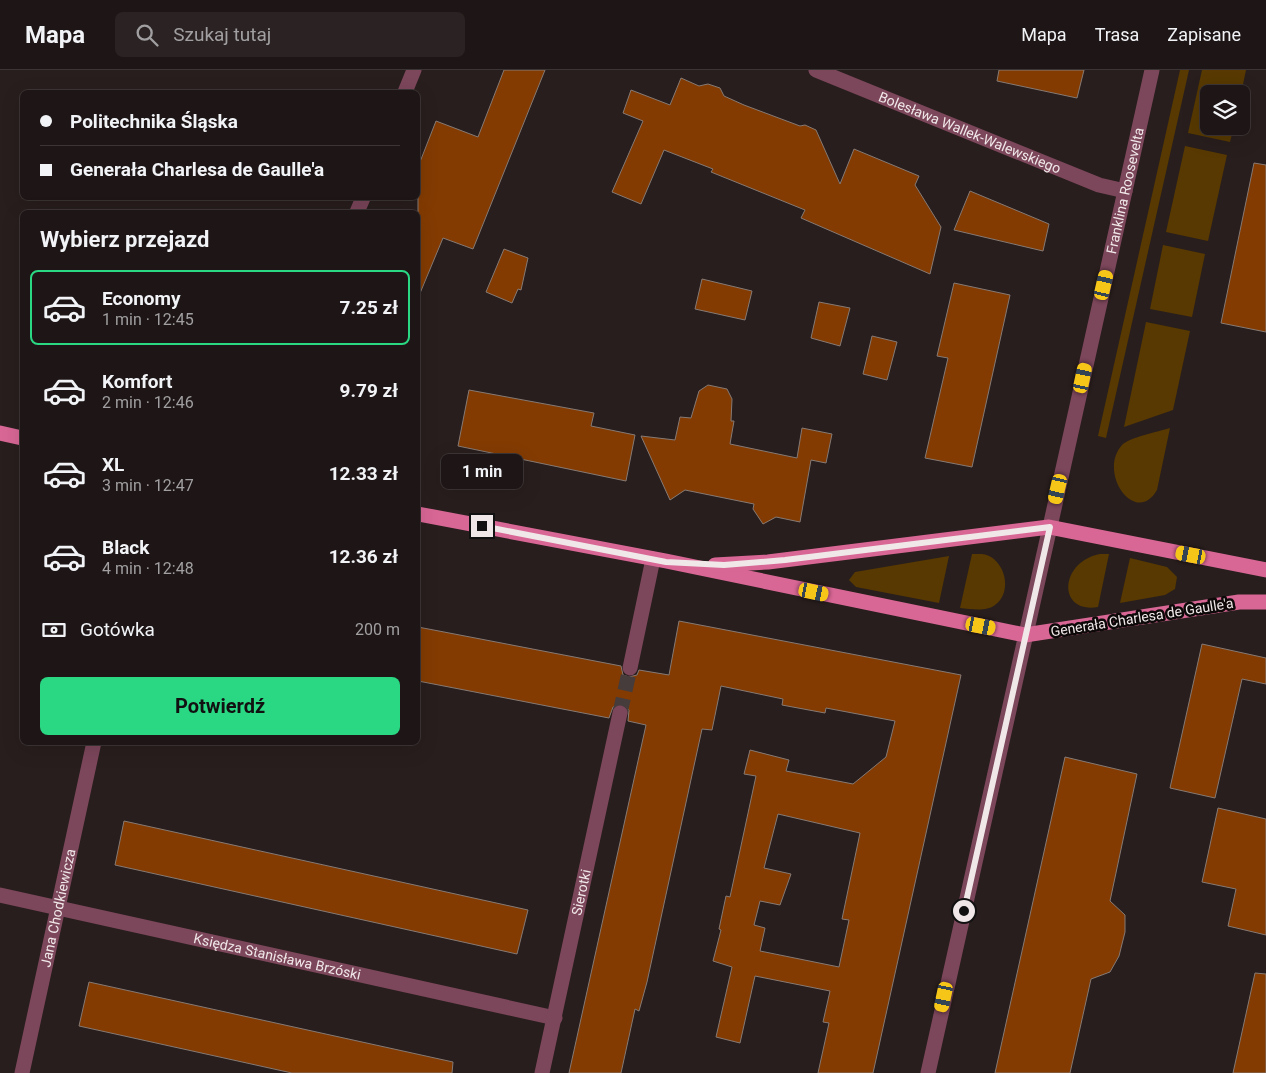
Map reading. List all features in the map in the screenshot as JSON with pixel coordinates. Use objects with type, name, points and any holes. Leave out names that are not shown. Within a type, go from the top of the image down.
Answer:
[{"type":"main road","points":[[0,433],[20,438]]},
{"type":"main road","name":"Generała Charlesa de Gaulle'a","points":[[420,514],[660,560],[1025,635],[1239,602],[1266,602]]},
{"type":"main road","name":"Generała Charlesa de Gaulle'a","points":[[660,560],[724,565],[768,562],[1050,527],[1266,570]]},
{"type":"street","points":[[406,90],[414,70]]},
{"type":"street","name":"Bolesława Wallek-Walewskiego","points":[[816,70],[1099,185],[1126,191]]},
{"type":"street","name":"Franklina Roosevelta","points":[[928,1073],[1152,70]]},
{"type":"street","points":[[630,668],[660,560]]},
{"type":"street","name":"Sierotki","points":[[542,1073],[620,713]]},
{"type":"street","name":"Jana Chodkiewicza","points":[[22,1073],[93,745]]},
{"type":"street","name":"Księdza Stanisława Brzóski","points":[[0,895],[555,1018]]},
{"type":"shaded area","points":[[1180,70],[1189,70],[1106,438],[1098,436]]},
{"type":"shaded area","points":[[1202,70],[1246,70],[1243,85],[1200,85],[1200,135],[1232,135],[1230,142],[1188,133]]},
{"type":"shaded area","points":[[1185,146],[1227,155],[1208,241],[1166,232]]},
{"type":"shaded area","points":[[1163,245],[1205,254],[1192,317],[1150,309]]},
{"type":"shaded area","points":[[1146,322],[1190,331],[1173,410],[1124,427]]},
{"type":"shaded area","points":[[1170,428],[1157,490],[1148,500],[1139,503],[1130,499],[1122,492],[1117,481],[1114,469],[1115,456],[1126,442]]},
{"type":"shaded area","points":[[972,554],[984,554],[991,557],[1001,567],[1004,574],[1005,588],[1003,594],[995,605],[987,609],[960,608]]},
{"type":"shaded area","points":[[1100,554],[1109,554],[1098,607],[1085,607],[1075,603],[1070,595],[1068,586],[1071,576],[1077,567],[1086,559]]},
{"type":"shaded area","points":[[949,556],[939,603],[856,587],[849,580],[855,572]]},
{"type":"shaded area","points":[[1130,558],[1167,567],[1177,577],[1175,589],[1165,595],[1120,603]]},
{"type":"building","points":[[504,70],[545,70],[473,249],[443,238],[420,293],[420,210],[418,210],[418,200],[420,200],[420,162],[436,121],[478,137]]},
{"type":"building","points":[[999,70],[1084,70],[1077,98],[997,81]]},
{"type":"building","points":[[681,78],[699,86],[708,84],[720,88],[724,96],[744,105],[816,130],[840,184],[854,149],[919,176],[915,185],[941,227],[930,274],[801,218],[805,210],[711,172],[713,169],[664,150],[641,204],[612,192],[643,121],[623,113],[631,90],[670,105]]},
{"type":"building","points":[[1254,163],[1266,165],[1266,332],[1221,323]]},
{"type":"building","points":[[970,191],[1049,224],[1043,251],[954,230]]},
{"type":"building","points":[[504,249],[528,258],[521,290],[518,289],[512,303],[486,292]]},
{"type":"building","points":[[702,279],[752,291],[745,320],[695,309]]},
{"type":"building","points":[[954,283],[1010,295],[972,467],[925,458],[948,358],[937,356]]},
{"type":"building","points":[[819,302],[850,308],[840,346],[811,338]]},
{"type":"building","points":[[872,336],[897,342],[887,380],[863,374]]},
{"type":"building","points":[[708,385],[727,389],[732,399],[731,421],[734,421],[730,444],[797,458],[802,428],[832,434],[826,463],[811,460],[800,522],[776,517],[763,524],[753,509],[754,504],[685,490],[670,500],[641,436],[675,440],[680,417],[691,418],[699,391]]},
{"type":"building","points":[[469,390],[594,413],[591,426],[635,435],[626,481],[458,446]]},
{"type":"building","points":[[679,621],[961,675],[873,1073],[818,1073],[829,1023],[823,1022],[830,991],[755,976],[740,1043],[716,1037],[732,967],[713,961],[721,930],[719,929],[726,896],[730,897],[756,776],[744,774],[750,750],[789,760],[786,771],[853,784],[886,757],[895,721],[826,708],[825,713],[782,705],[783,699],[721,686],[712,730],[702,729],[647,982],[639,1011],[635,1009],[621,1073],[569,1073],[646,725],[628,721],[629,710],[622,704],[613,707],[609,718],[420,681],[420,627],[621,666],[623,675],[629,677],[637,675],[639,670],[669,675]],"holes":[[[778,814],[860,833],[842,919],[849,920],[839,967],[760,951],[765,928],[754,925],[760,901],[780,905],[791,874],[764,868]]]},
{"type":"building","points":[[1202,644],[1266,658],[1266,684],[1242,679],[1215,798],[1170,788]]},
{"type":"building","points":[[1065,757],[1137,774],[1110,901],[1125,915],[1125,932],[1119,956],[1110,972],[1091,979],[1070,1073],[995,1073]]},
{"type":"building","points":[[1218,808],[1266,819],[1266,935],[1228,926],[1236,889],[1202,882]]},
{"type":"building","points":[[124,821],[528,910],[517,954],[115,865]]},
{"type":"building","points":[[1255,973],[1266,974],[1266,1073],[1233,1073]]},
{"type":"building","points":[[89,982],[453,1062],[452,1073],[292,1073],[79,1026]]},
{"type":"tunnel","points":[[620,713],[630,668]]},
{"type":"route","points":[[482,526],[666,562],[724,565],[855,552],[1050,527],[964,911]]}]
